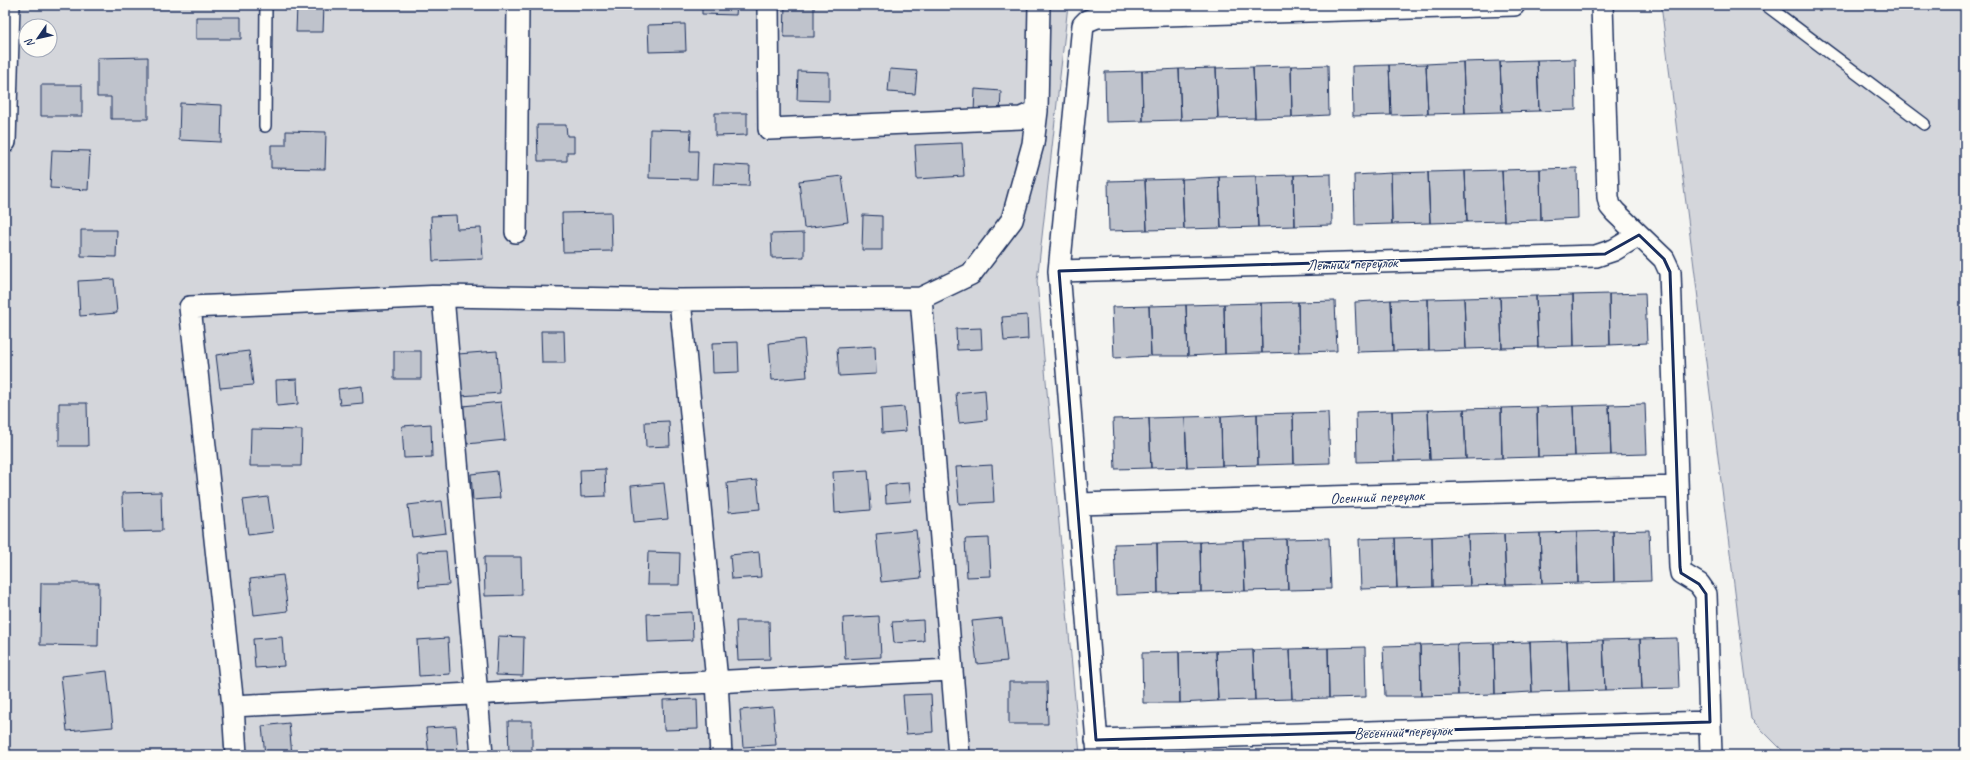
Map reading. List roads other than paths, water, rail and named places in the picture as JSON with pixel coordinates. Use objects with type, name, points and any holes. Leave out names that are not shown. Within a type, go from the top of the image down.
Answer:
[{"type":"street","points":[[5,142],[6,39],[9,5]]},
{"type":"street","points":[[516,232],[518,5]]},
{"type":"street","points":[[768,5],[769,129],[1021,118],[1037,110]]},
{"type":"street","points":[[236,755],[233,706],[190,307],[443,296],[680,300],[921,298],[971,274],[1012,220],[1033,144],[1037,110],[1039,5]]},
{"type":"street","points":[[1097,747],[1059,271],[1083,25],[1087,21],[1097,17],[1393,7],[1514,5]]},
{"type":"street","points":[[1602,5],[1608,197],[1610,206],[1664,259],[1670,272],[1681,573],[1699,584],[1706,594],[1711,755]]},
{"type":"street","name":"Летний переулок","points":[[1059,271],[1596,256],[1614,250],[1639,235]]},
{"type":"street","points":[[443,296],[482,755]]},
{"type":"street","points":[[921,298],[959,755]]},
{"type":"street","points":[[680,300],[717,681],[721,755]]},
{"type":"street","name":"Осенний переулок","points":[[1078,504],[1677,487]]},
{"type":"street","points":[[233,706],[951,670]]},
{"type":"street","name":"Весенний переулок","points":[[1097,747],[1710,722]]},
{"type":"lane","points":[[265,126],[266,5]]},
{"type":"lane","points":[[1766,5],[1924,124]]}]
